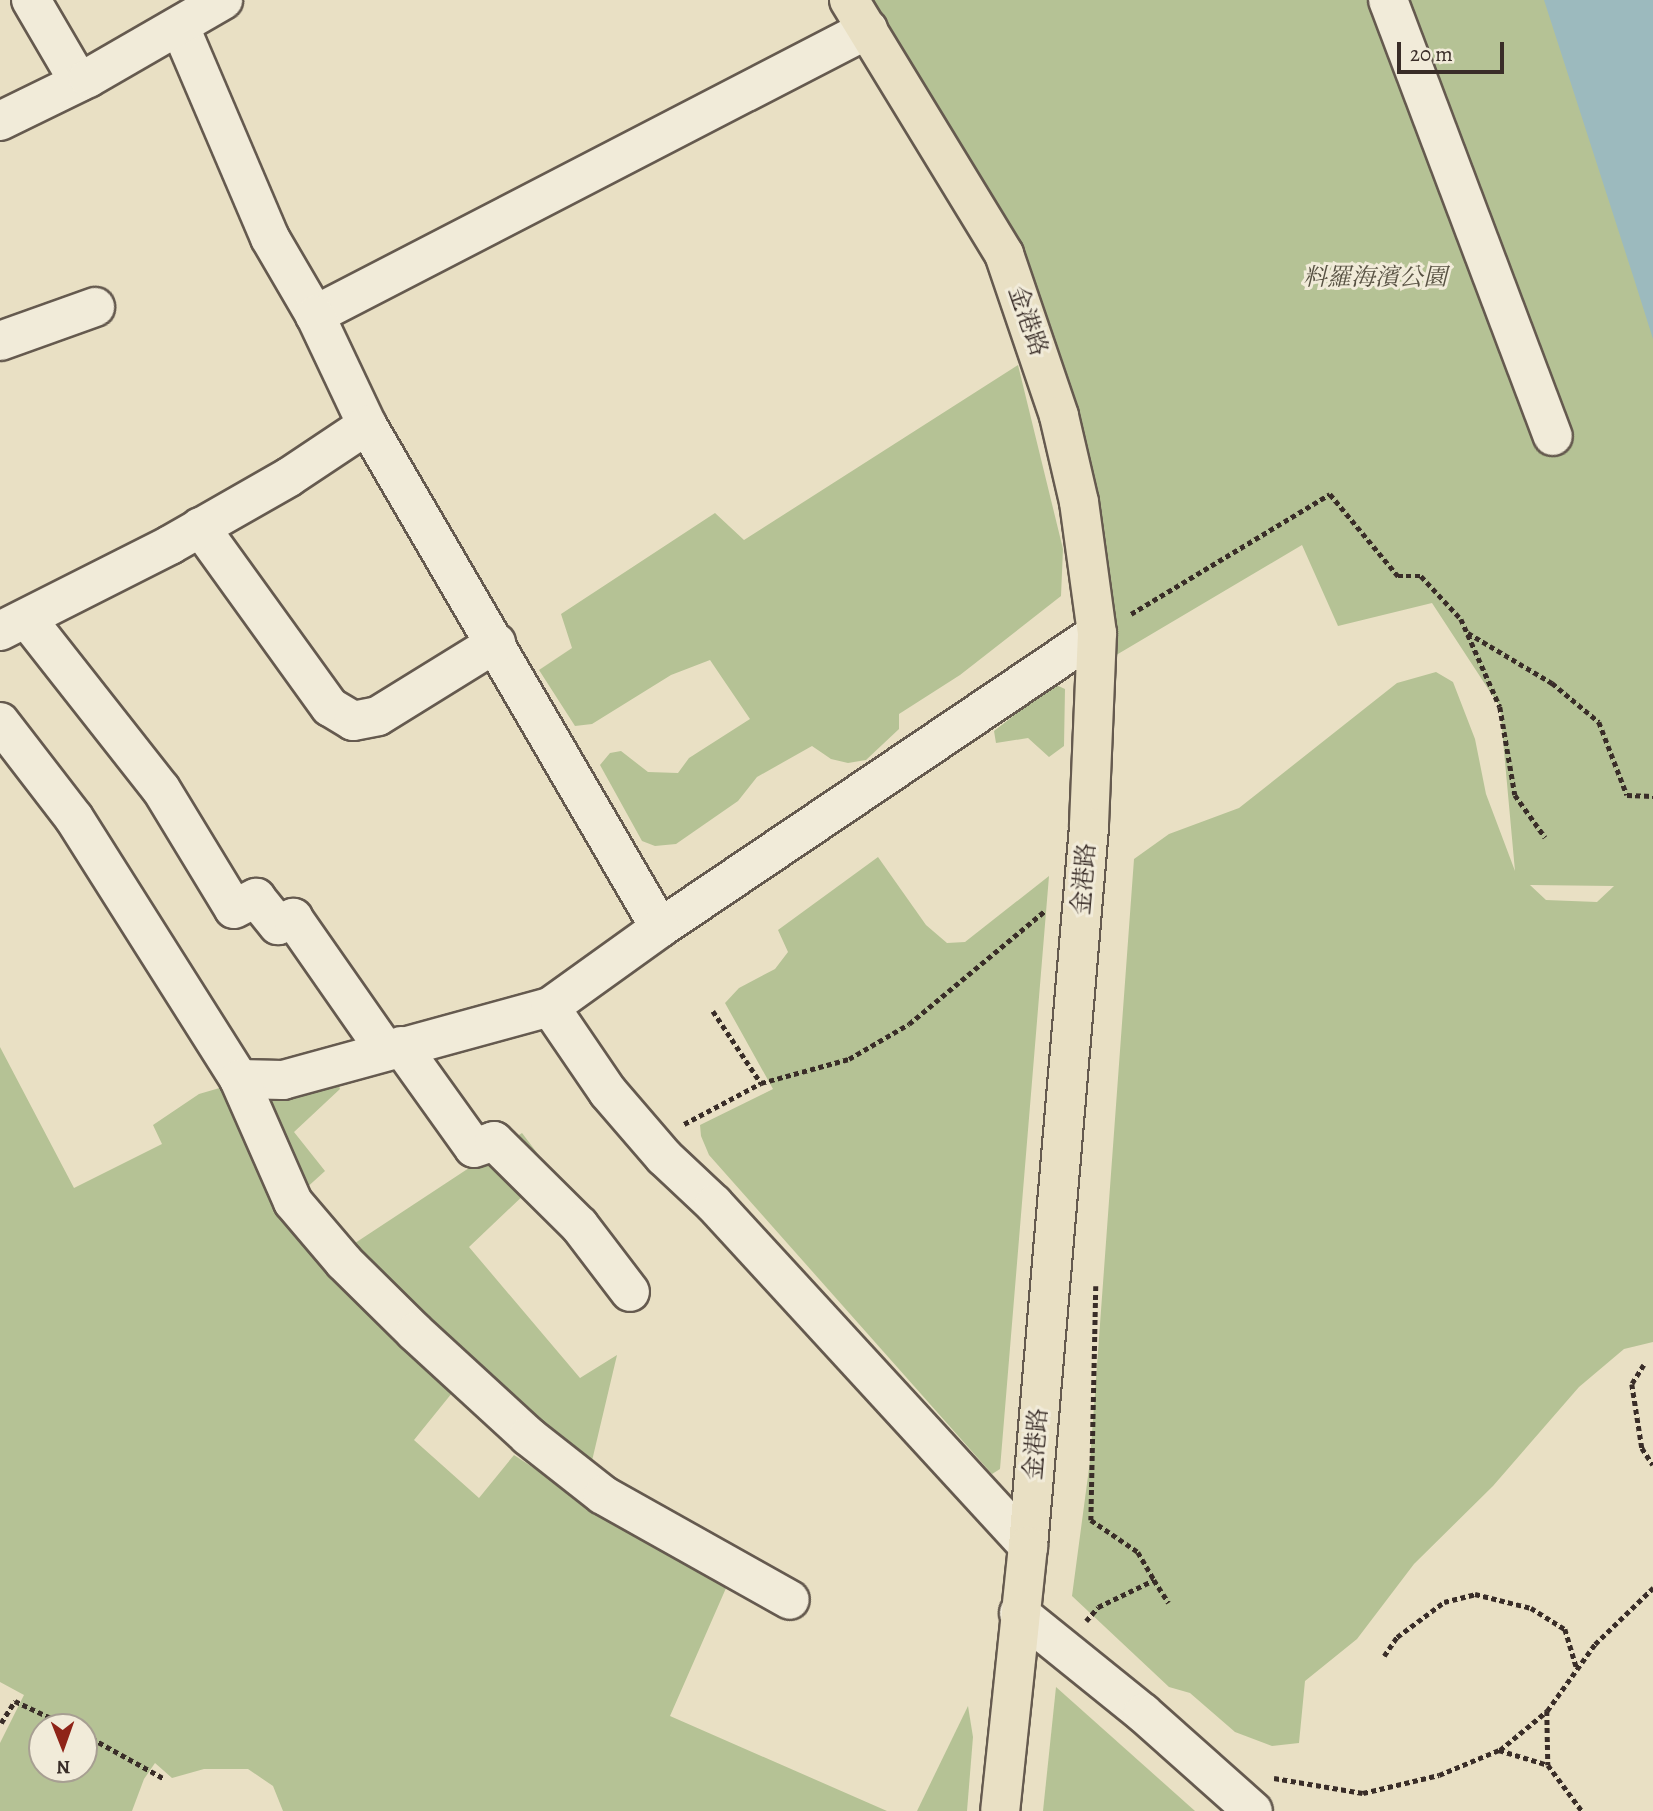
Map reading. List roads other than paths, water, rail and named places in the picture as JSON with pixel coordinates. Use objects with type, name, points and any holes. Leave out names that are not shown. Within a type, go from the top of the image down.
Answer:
[{"type":"main road","name":"金港路","points":[[858,14],[1003,254],[1017,289],[1059,416],[1076,489],[1097,633],[1089,827],[1028,1546],[1000,1811]]},
{"type":"street","points":[[32,0],[79,82]]},
{"type":"street","points":[[0,121],[79,82],[180,27],[223,0]]},
{"type":"street","points":[[1388,0],[1553,436]]},
{"type":"street","points":[[315,315],[858,14]]},
{"type":"street","points":[[180,27],[270,238],[315,315],[367,425],[660,928]]},
{"type":"street","points":[[0,341],[95,307]]},
{"type":"street","points":[[367,425],[289,477],[14,625],[161,789],[234,909],[256,898],[278,925],[293,918],[474,1148],[494,1141],[579,1225],[630,1292]]},
{"type":"street","points":[[200,527],[330,707],[353,721],[378,716],[496,643]]},
{"type":"street","points":[[239,1079],[283,1080],[550,1007],[660,928],[1097,633]]},
{"type":"street","points":[[0,722],[74,818],[239,1079],[293,1202],[344,1262],[528,1436],[603,1495],[790,1600]]},
{"type":"street","points":[[550,1007],[608,1093],[1028,1546]]},
{"type":"street","points":[[1019,1614],[1256,1793]]},
{"type":"water","points":[[1544,0],[1653,0],[1653,339],[1635,282]]},
{"type":"park label","name":"料羅海濱公園","points":[[1375,278]]}]
